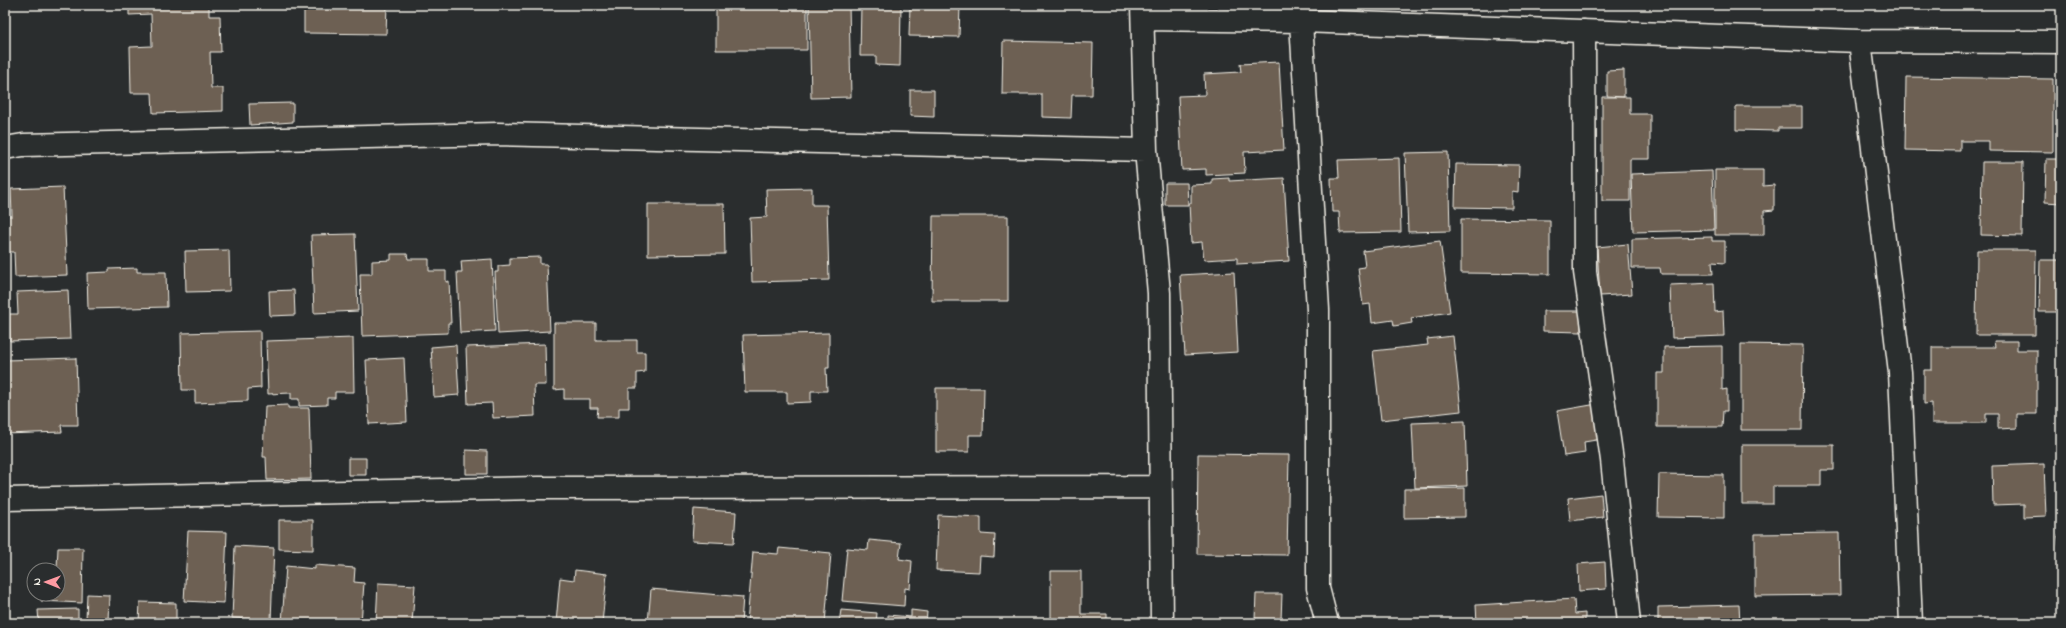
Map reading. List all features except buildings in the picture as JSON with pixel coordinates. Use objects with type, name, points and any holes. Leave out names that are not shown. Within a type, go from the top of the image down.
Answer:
[{"type":"street","points":[[1162,623],[1159,293],[1146,150],[1142,12],[1301,21],[1860,41],[2061,42]]},
{"type":"street","points":[[1301,21],[1318,310],[1318,588],[1327,623]]},
{"type":"street","points":[[1584,31],[1585,272],[1612,460],[1629,623]]},
{"type":"street","points":[[1860,41],[1900,372],[1911,623]]},
{"type":"street","points":[[5,148],[23,144],[498,134],[1146,150]]},
{"type":"street","points":[[5,499],[538,488],[1160,487]]}]
